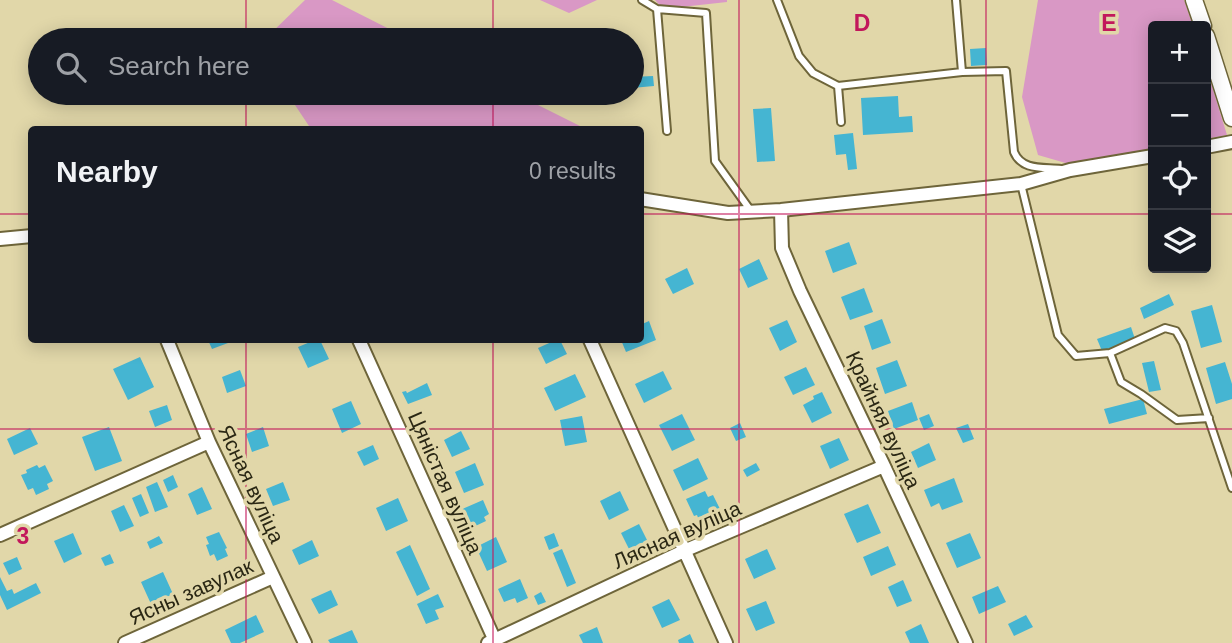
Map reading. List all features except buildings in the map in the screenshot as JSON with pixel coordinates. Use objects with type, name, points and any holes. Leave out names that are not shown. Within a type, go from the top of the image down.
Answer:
[{"type":"main road","points":[[1194,0],[1201,21]]},
{"type":"main road","points":[[1211,52],[1232,118]]},
{"type":"street","points":[[1211,146],[1232,142]]},
{"type":"street","points":[[644,200],[728,213],[781,210],[1021,184],[1070,170],[1148,157]]},
{"type":"street","name":"Крайняя вуліца","points":[[781,210],[782,248],[786,259],[966,643]]},
{"type":"street","points":[[0,239],[28,236]]},
{"type":"street","name":"Ясная вуліца","points":[[168,343],[209,442],[305,643]]},
{"type":"street","name":"Цяністая вуліца","points":[[360,343],[493,642]]},
{"type":"street","points":[[591,343],[726,643]]},
{"type":"street","points":[[0,535],[209,442]]},
{"type":"street","name":"Лясная вуліца","points":[[493,642],[686,550],[884,466]]},
{"type":"street","name":"Ясны завулак","points":[[125,643],[273,577]]},
{"type":"lane","points":[[642,0],[657,9],[706,13],[715,161],[752,212]]},
{"type":"lane","points":[[777,0],[799,56],[813,73],[838,86],[962,72],[1006,71],[1014,152],[1018,161],[1027,166],[1070,170]]},
{"type":"lane","points":[[956,0],[962,72]]},
{"type":"lane","points":[[657,9],[667,131]]},
{"type":"lane","points":[[838,86],[841,122]]},
{"type":"lane","points":[[1021,184],[1058,335],[1076,355],[1110,353],[1165,328],[1176,331],[1183,344],[1232,488]]},
{"type":"lane","points":[[1110,353],[1121,382],[1177,420],[1209,418]]},
{"type":"shaded area","points":[[305,0],[332,0],[387,28],[276,28]]},
{"type":"shaded area","points":[[540,0],[597,0],[569,13]]},
{"type":"shaded area","points":[[655,0],[727,0],[727,2],[663,9]]},
{"type":"shaded area","points":[[1038,0],[1184,0],[1191,21],[1148,21],[1148,150],[1069,164],[1038,155],[1022,97]]},
{"type":"shaded area","points":[[1211,83],[1227,135],[1211,138]]},
{"type":"shaded area","points":[[295,105],[538,105],[580,126],[309,126]]}]
